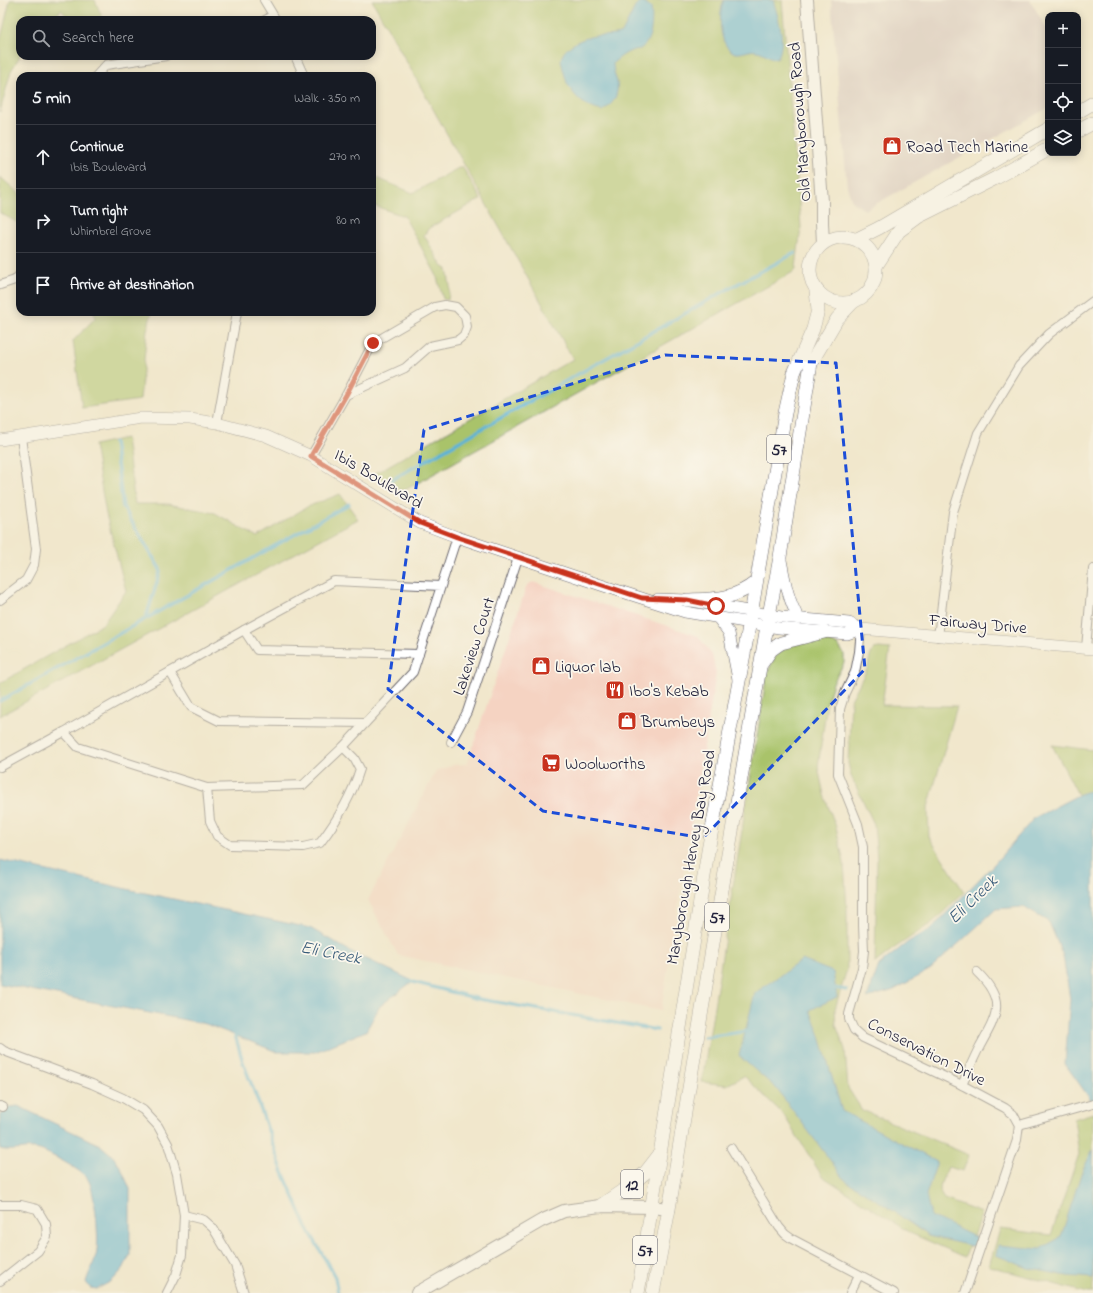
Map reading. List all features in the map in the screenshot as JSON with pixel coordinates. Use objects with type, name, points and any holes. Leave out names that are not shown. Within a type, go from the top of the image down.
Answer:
[{"type":"main road","name":"Old Maryborough Road","points":[[807,0],[824,243]]},
{"type":"main road","points":[[1081,110],[1093,103]]},
{"type":"main road","points":[[1081,129],[1093,123]]},
{"type":"main road","points":[[857,239],[886,224],[1045,131]]},
{"type":"main road","name":"57","points":[[653,1293],[669,1209],[760,664],[780,557],[811,362],[837,319],[854,301],[866,293],[875,279],[876,266],[899,231],[918,217],[996,178],[1045,150]]},
{"type":"main road","points":[[824,243],[837,237],[857,239],[870,249],[876,266]]},
{"type":"main road","name":"57","points":[[816,290],[810,275],[812,258],[824,243]]},
{"type":"main road","points":[[816,290],[832,301],[841,303],[854,301]]},
{"type":"main road","name":"Maryborough Hervey Bay Road","points":[[638,1293],[704,874],[751,617],[785,413],[794,372],[813,329],[818,310],[816,290]]},
{"type":"main road","points":[[687,600],[719,598],[737,594],[748,589],[756,582]]},
{"type":"main road","points":[[760,664],[771,650],[781,643],[824,632]]},
{"type":"main road","name":"12","points":[[600,1206],[628,1187],[645,1173],[659,1155]]},
{"type":"main road","name":"12","points":[[417,1293],[541,1222],[564,1211],[600,1206],[652,1207],[669,1209]]},
{"type":"street","points":[[264,0],[273,16]]},
{"type":"street","points":[[100,72],[106,65],[139,60]]},
{"type":"street","points":[[297,60],[302,72]]},
{"type":"street","points":[[0,285],[16,279]]},
{"type":"street","points":[[938,637],[952,512],[978,433],[1019,366],[1049,334],[1093,301]]},
{"type":"street","points":[[311,456],[346,395],[373,343],[435,307],[446,305],[456,307],[465,316],[467,327],[464,334],[458,340],[430,346],[405,368],[346,395]]},
{"type":"street","points":[[217,423],[236,316]]},
{"type":"street","name":"Ibis Boulevard","points":[[0,440],[141,418],[190,420],[217,423],[266,436],[311,456],[420,523],[457,537],[685,612],[718,618],[751,617]]},
{"type":"street","points":[[0,600],[26,580],[34,565],[36,549],[21,437]]},
{"type":"street","points":[[64,732],[78,747],[207,788],[303,785],[343,747],[413,672],[457,537]]},
{"type":"street","points":[[780,557],[787,593],[792,608],[799,619]]},
{"type":"street","name":"Lakeview Court","points":[[451,742],[467,712],[518,558]]},
{"type":"street","points":[[1089,648],[1093,569]]},
{"type":"street","points":[[0,767],[334,581],[440,586]]},
{"type":"street","name":"Ibis Boulevard","points":[[642,598],[687,600],[751,617]]},
{"type":"street","name":"Fairway Drive","points":[[751,617],[824,632],[847,634],[861,629]]},
{"type":"street","points":[[718,618],[729,633],[739,684]]},
{"type":"street","name":"Fairway Drive","points":[[768,620],[799,619],[849,623],[861,629],[938,637],[1089,648]]},
{"type":"street","name":"Conservation Drive","points":[[861,629],[855,672],[845,693],[840,709],[838,774],[858,824],[864,847],[864,951],[862,968],[850,1004],[848,1019],[854,1030],[863,1038],[962,1085],[1005,1108],[1013,1114],[1019,1125]]},
{"type":"street","points":[[244,630],[257,650],[419,654]]},
{"type":"street","points":[[170,672],[191,707],[219,721],[365,723]]},
{"type":"street","points":[[207,788],[210,821],[217,836],[230,845],[303,847],[320,844],[356,783],[360,769],[354,758],[343,747]]},
{"type":"street","points":[[962,1085],[995,1016],[996,1004],[994,995],[985,980],[977,972]]},
{"type":"street","points":[[0,1048],[4,1051],[124,1098],[143,1110],[158,1126],[168,1144],[177,1174],[184,1215],[182,1255],[176,1275],[167,1293]]},
{"type":"street","points":[[965,1293],[1017,1140],[1019,1125],[1093,1104]]},
{"type":"street","points":[[731,1148],[779,1227],[785,1234],[894,1293]]},
{"type":"street","points":[[0,1205],[21,1205],[37,1209],[46,1224],[47,1237],[38,1251],[0,1281]]},
{"type":"street","points":[[184,1215],[204,1220],[213,1228],[235,1265],[244,1293]]},
{"type":"street","points":[[850,1293],[859,1275]]},
{"type":"highlighted area","points":[[665,355],[836,363],[865,669],[703,838],[543,811],[388,689],[424,430]]},
{"type":"shaded area","points":[[831,0],[1030,0],[1045,26],[1045,110],[865,210],[852,202],[847,186]]},
{"type":"shaded area","points":[[533,582],[698,636],[712,655],[716,673],[661,1011],[398,955],[368,900],[436,771],[454,765],[467,764],[527,585]]},
{"type":"green space","points":[[10,0],[95,0],[101,16],[67,16],[61,10],[54,16],[16,16],[16,60],[18,60],[11,71],[0,112],[0,42]]},
{"type":"green space","points":[[372,0],[782,0],[801,227],[795,271],[405,490],[396,489],[374,474],[573,359]]},
{"type":"green space","points":[[462,166],[481,199],[429,228],[424,235],[442,266],[447,269],[450,286],[448,300],[443,299],[436,274],[404,216],[376,206],[376,178],[413,193]]},
{"type":"green space","points":[[0,177],[16,191],[16,222],[0,213]]},
{"type":"green space","points":[[151,316],[147,330],[140,400],[82,408],[73,341],[96,317]]},
{"type":"green space","points":[[126,438],[135,504],[168,504],[215,513],[257,537],[307,507],[340,494],[358,519],[0,716],[0,683],[103,624],[126,591],[106,514],[94,445]]},
{"type":"green space","points":[[818,639],[838,645],[844,654],[844,663],[833,683],[827,703],[818,767],[824,795],[836,827],[844,863],[847,909],[847,969],[835,1009],[836,1025],[845,1049],[848,1088],[862,1110],[969,1155],[963,1171],[948,1167],[940,1187],[941,1195],[944,1199],[982,1213],[965,1257],[910,1233],[822,1176],[783,1114],[744,1076],[727,1085],[702,1082],[767,673],[776,655],[789,646]]},
{"type":"green space","points":[[874,649],[890,649],[882,705],[957,706],[928,807],[929,837],[964,892],[933,922],[875,963],[877,858],[874,824],[851,776],[848,763],[851,700],[868,667],[870,656]]},
{"type":"green space","points":[[1052,745],[1093,750],[1093,823]]},
{"type":"green space","points":[[1093,1113],[1093,1293],[1087,1293],[989,1266],[1000,1229],[1051,1235],[1079,1154],[1074,1119]]},
{"type":"water","points":[[724,0],[773,0],[781,30],[781,45],[777,59],[757,51],[736,53],[730,50],[726,45],[721,30],[720,21]]},
{"type":"water","points":[[642,2],[651,8],[652,24],[647,41],[640,49],[628,52],[613,63],[617,82],[617,91],[612,103],[602,111],[590,107],[573,93],[567,83],[561,61],[563,55],[569,47],[585,39],[595,36],[622,33],[636,5]]},
{"type":"water","points":[[1093,790],[1093,1103],[1065,1064],[1070,999],[1063,956],[1049,922],[1023,907],[996,909],[931,969],[894,990],[867,998],[879,965],[908,942],[931,929],[995,863],[1034,818],[1080,794]]},
{"type":"water","points":[[0,860],[131,890],[310,928],[350,951],[413,981],[380,1006],[366,1031],[315,1052],[277,1052],[206,1024],[0,984]]},
{"type":"water","points":[[802,960],[833,972],[837,997],[810,1010],[819,1033],[842,1111],[937,1162],[926,1195],[931,1216],[979,1239],[976,1247],[928,1236],[892,1210],[845,1180],[776,1088],[739,1056],[755,993]]},
{"type":"water","points":[[18,1106],[100,1145],[112,1155],[121,1168],[130,1189],[130,1255],[123,1269],[112,1281],[97,1289],[90,1288],[86,1282],[97,1250],[96,1212],[90,1183],[84,1175],[72,1166],[40,1150],[0,1149],[0,1115],[9,1107]]},
{"type":"water","points":[[1093,1149],[1093,1278],[1067,1276],[1028,1268],[996,1255],[998,1245],[1040,1249],[1061,1237],[1081,1174]]},
{"type":"waterway","points":[[386,483],[730,288],[795,253]]},
{"type":"waterway","points":[[114,442],[123,507],[160,569],[146,618]]},
{"type":"waterway","points":[[0,701],[349,504]]},
{"type":"waterway","name":"Eli Creek","points":[[409,981],[479,999],[657,1030]]},
{"type":"waterway","name":"Eli Creek","points":[[832,988],[847,990]]},
{"type":"waterway","name":"Eli Creek","points":[[704,1037],[749,1031]]},
{"type":"waterway","points":[[235,1035],[243,1062],[282,1170],[307,1227],[335,1277],[338,1293]]},
{"type":"place","name":"Road Tech Marine","points":[[892,146]]},
{"type":"place","name":"Liquor lab","points":[[541,666]]},
{"type":"place","name":"Ibo's Kebab","points":[[615,690]]},
{"type":"place","name":"Brumbeys","points":[[627,721]]},
{"type":"place","name":"Woolworths","points":[[551,763]]},
{"type":"route","points":[[373,343],[346,395],[311,456],[420,523],[457,537],[642,598],[687,600],[716,606]]}]
